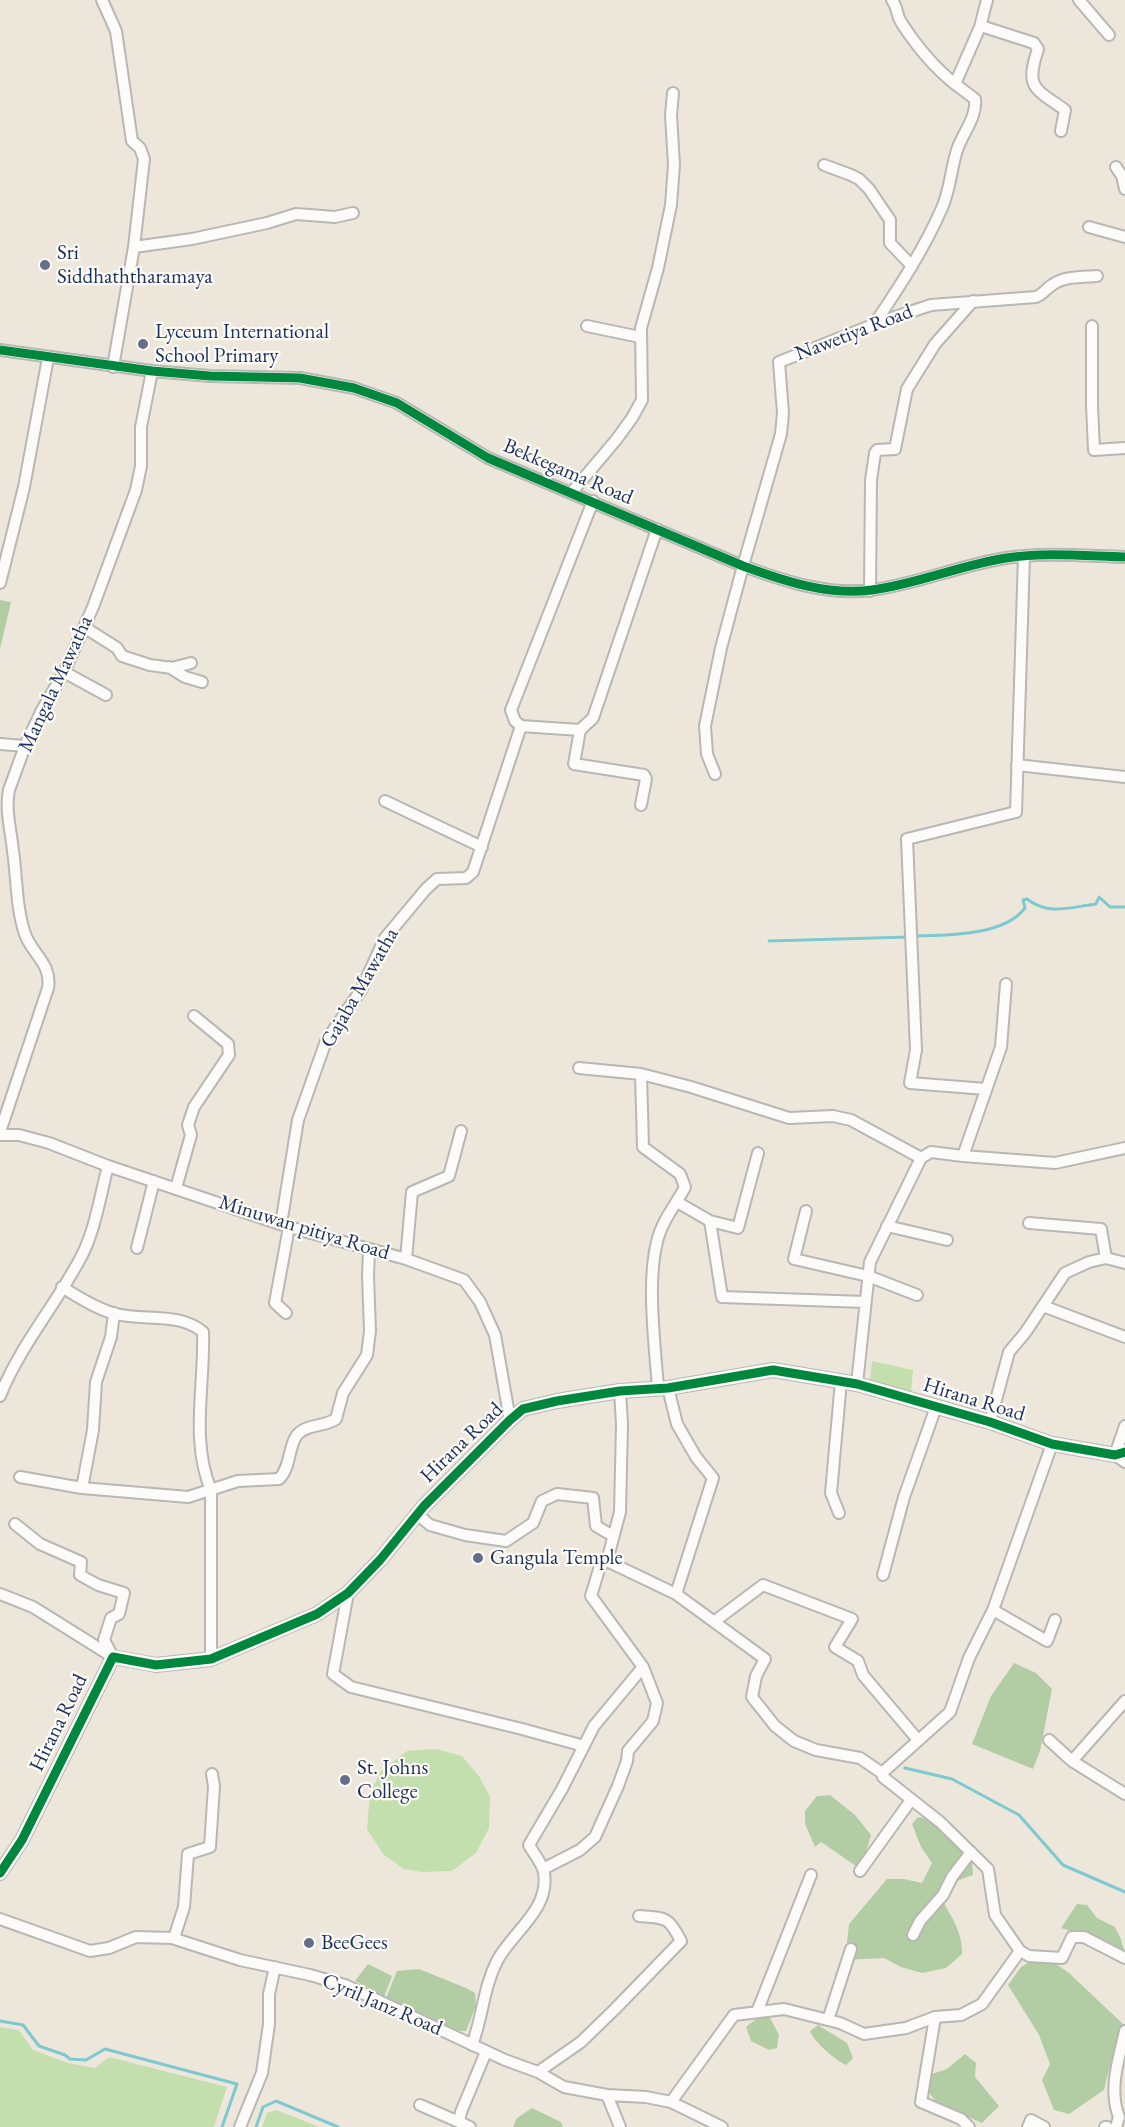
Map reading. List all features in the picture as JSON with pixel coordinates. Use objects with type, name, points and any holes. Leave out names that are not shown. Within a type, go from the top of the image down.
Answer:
[{"type":"street","points":[[102,0],[116,31],[132,141],[140,148],[144,159],[134,247],[113,367]]},
{"type":"street","points":[[875,324],[912,266],[943,206],[958,149],[975,107],[975,99],[941,73],[898,20],[898,8],[892,0]]},
{"type":"street","points":[[956,84],[981,26],[987,0]]},
{"type":"street","points":[[1079,0],[1110,35]]},
{"type":"street","points":[[981,26],[1034,43],[1038,49],[1031,71],[1032,81],[1040,92],[1065,110],[1060,131]]},
{"type":"street","points":[[572,492],[632,418],[642,400],[640,337],[671,205],[674,165],[671,115],[673,93]]},
{"type":"street","points":[[824,165],[851,175],[869,189],[890,220],[890,243],[912,266]]},
{"type":"street","points":[[1116,167],[1122,176],[1125,189]]},
{"type":"street","points":[[134,247],[181,241],[246,228],[296,214],[335,217],[353,213]]},
{"type":"street","points":[[1089,227],[1125,237]]},
{"type":"street","name":"Nawetiya Road","points":[[743,566],[781,434],[783,413],[779,362],[875,324],[931,305],[1036,297],[1054,283],[1076,277],[1097,276]]},
{"type":"street","points":[[870,591],[871,480],[875,453],[877,450],[895,448],[907,389],[935,344],[973,301]]},
{"type":"street","points":[[587,326],[640,337]]},
{"type":"street","points":[[1092,326],[1094,450],[1125,448]]},
{"type":"street","name":"Bekkegama Road","points":[[0,350],[113,367],[210,376],[300,378],[354,388],[397,403],[488,458],[743,566],[797,584],[832,591],[870,591],[1001,559],[1024,556],[1125,556]]},
{"type":"street","points":[[0,583],[24,487],[48,358]]},
{"type":"street","name":"Mangala Mawatha","points":[[0,1133],[50,977],[25,935],[18,897],[7,798],[25,746],[64,672],[84,627],[139,481],[141,427],[152,371]]},
{"type":"street","points":[[580,730],[521,726],[515,722],[511,710],[593,501]]},
{"type":"street","points":[[641,805],[646,779],[644,775],[574,764],[580,730],[593,718],[657,529]]},
{"type":"street","points":[[986,1089],[910,1083],[916,1050],[907,839],[1016,812],[1024,556]]},
{"type":"street","points":[[715,774],[707,754],[705,726],[721,648],[743,566]]},
{"type":"street","points":[[84,627],[117,648],[122,656],[150,665],[169,667],[191,663]]},
{"type":"street","points":[[169,667],[185,677],[202,682]]},
{"type":"street","points":[[64,672],[106,695]]},
{"type":"street","name":"Gajaba Mawatha","points":[[285,1226],[298,1120],[326,1041],[361,990],[385,938],[426,889],[438,879],[466,878],[472,872],[521,726]]},
{"type":"street","points":[[0,744],[25,746]]},
{"type":"street","points":[[1017,765],[1125,777]]},
{"type":"street","points":[[385,801],[482,847]]},
{"type":"street","points":[[963,1156],[1001,1047],[1006,984]]},
{"type":"street","points":[[176,1188],[190,1135],[188,1125],[194,1107],[229,1055],[228,1044],[194,1016]]},
{"type":"street","points":[[579,1068],[642,1074],[789,1118],[833,1116],[851,1120],[921,1158]]},
{"type":"street","points":[[642,1074],[643,1147],[680,1174],[685,1187],[662,1226],[655,1246],[652,1306],[663,1388],[677,1424],[696,1457],[713,1478],[676,1594]]},
{"type":"street","points":[[406,1259],[412,1192],[449,1176],[461,1131]]},
{"type":"street","name":"Minuwan pitiya Road","points":[[0,1133],[19,1135],[49,1143],[108,1166],[285,1226],[406,1259],[464,1280],[480,1302],[495,1335],[510,1420]]},
{"type":"street","points":[[857,1384],[870,1262],[921,1158],[931,1152],[1055,1163],[1125,1148]]},
{"type":"street","points":[[677,1202],[710,1221],[738,1227],[758,1153]]},
{"type":"street","points":[[0,1396],[11,1369],[81,1258],[91,1231],[108,1166]]},
{"type":"street","points":[[137,1248],[154,1181]]},
{"type":"street","points":[[806,1211],[794,1259],[868,1276],[917,1295]]},
{"type":"street","points":[[710,1221],[722,1297],[866,1302]]},
{"type":"street","points":[[1029,1223],[1101,1229],[1106,1258]]},
{"type":"street","points":[[285,1226],[275,1303],[286,1313]]},
{"type":"street","points":[[887,1226],[947,1240]]},
{"type":"street","points":[[20,1477],[82,1488],[188,1497],[238,1481],[279,1479],[284,1474],[297,1435],[308,1427],[328,1425],[336,1419],[343,1393],[367,1355],[370,1331],[369,1250]]},
{"type":"street","points":[[990,1422],[1009,1352],[1065,1273],[1089,1262],[1106,1258],[1125,1263]]},
{"type":"street","points":[[62,1287],[87,1303],[114,1314],[184,1321],[203,1332],[199,1435],[202,1470],[211,1490],[211,1659]]},
{"type":"street","points":[[1043,1306],[1125,1337]]},
{"type":"street","points":[[82,1488],[93,1430],[96,1382],[111,1337],[114,1314]]},
{"type":"street","name":"Hirana Road","points":[[0,1874],[22,1840],[113,1657],[156,1665],[211,1659],[317,1614],[348,1593],[380,1560],[417,1514],[523,1409],[620,1391],[663,1388],[773,1370],[857,1384],[990,1422],[1052,1444],[1122,1456]]},
{"type":"street","points":[[839,1513],[831,1493],[841,1382]]},
{"type":"street","points":[[543,1869],[580,1850],[595,1837],[618,1786],[628,1751],[653,1721],[657,1703],[642,1667],[591,1596],[600,1566],[607,1561],[620,1512],[622,1424],[620,1391]]},
{"type":"street","points":[[883,1575],[904,1497],[936,1407]]},
{"type":"street","points":[[1122,1456],[1125,1426]]},
{"type":"street","points":[[882,1773],[950,1712],[969,1658],[993,1610],[1052,1444]]},
{"type":"street","points":[[417,1514],[430,1526],[465,1535],[506,1541],[532,1523],[542,1502],[557,1494],[593,1498],[596,1526],[613,1536]]},
{"type":"street","points":[[15,1524],[40,1544],[81,1562],[80,1575],[98,1585],[124,1593],[119,1614],[111,1618],[104,1640],[113,1657]]},
{"type":"street","points":[[607,1561],[676,1594],[765,1659],[756,1676],[752,1697],[775,1726],[794,1741],[816,1750],[860,1758],[882,1773],[883,1777],[940,1822],[988,1869],[995,1915],[1020,1951],[1029,1956],[1062,1958],[1072,1937],[1084,1937],[1125,1958]]},
{"type":"street","points":[[715,1621],[763,1585],[852,1619],[835,1647],[858,1661],[863,1675],[918,1740]]},
{"type":"street","points":[[348,1593],[333,1674],[351,1688],[584,1746]]},
{"type":"street","points":[[0,1594],[33,1607],[113,1657]]},
{"type":"street","points":[[993,1610],[1047,1641],[1055,1620]]},
{"type":"street","points":[[472,2045],[477,2031],[484,1991],[498,1958],[519,1933],[543,1897],[543,1869],[529,1845],[594,1726],[642,1667]]},
{"type":"street","points":[[1072,1761],[1125,1701]]},
{"type":"street","points":[[1049,1740],[1072,1761],[1125,1794]]},
{"type":"street","points":[[174,1938],[184,1907],[188,1854],[210,1847],[214,1786],[212,1774]]},
{"type":"street","points":[[860,1871],[911,1800]]},
{"type":"street","points":[[913,1935],[920,1921],[943,1895],[970,1852]]},
{"type":"street","points":[[757,2012],[811,1875]]},
{"type":"street","points":[[538,2072],[589,2034],[681,1941],[673,1926],[664,1918],[639,1916]]},
{"type":"street","name":"Cyril Janz Road","points":[[0,1919],[90,1951],[109,1948],[136,1937],[174,1938],[240,1960],[345,1985],[486,2052],[538,2072],[564,2087],[607,2095],[645,2097],[671,2102],[722,2127]]},
{"type":"street","points":[[828,2020],[851,1949]]},
{"type":"street","points":[[671,2102],[734,2015],[784,2009],[840,2023],[864,2034],[906,2028],[936,2017],[961,2015],[982,2004],[1020,1951]]},
{"type":"street","points":[[240,2127],[262,2073],[269,2024],[269,1994],[275,1967]]},
{"type":"street","points":[[936,2017],[921,2102],[961,2119],[969,2127]]},
{"type":"street","points":[[1116,2127],[1119,2117],[1114,2105],[1113,2088],[1125,2031]]},
{"type":"street","points":[[459,2122],[486,2052]]},
{"type":"street","points":[[607,2095],[620,2127]]},
{"type":"street","points":[[420,2105],[470,2127]]},
{"type":"street","points":[[1028,2127],[1031,2120],[1044,2127]]},
{"type":"green space","points":[[0,600],[11,602],[0,649]]},
{"type":"green space","points":[[872,1361],[913,1370],[911,1394],[870,1381]]},
{"type":"green space","points":[[1014,1663],[1036,1673],[1052,1689],[1040,1751],[1033,1769],[972,1744],[991,1696]]},
{"type":"green space","points":[[436,1749],[462,1756],[479,1776],[490,1797],[489,1828],[476,1853],[452,1871],[422,1872],[404,1869],[383,1854],[367,1829],[370,1793],[381,1771],[407,1751]]},
{"type":"green space","points":[[830,1795],[855,1815],[871,1835],[865,1855],[856,1866],[821,1842],[815,1847],[805,1824],[805,1811],[817,1796]]},
{"type":"green space","points":[[918,1817],[930,1820],[972,1859],[973,1875],[949,1884],[939,1895],[958,1931],[962,1954],[946,1968],[922,1973],[901,1967],[884,1958],[845,1960],[849,1924],[887,1879],[904,1879],[922,1883],[932,1863],[921,1847],[912,1824]]},
{"type":"green space","points":[[1077,1904],[1087,1905],[1097,1918],[1115,1927],[1125,1954],[1081,1934],[1061,1928]]},
{"type":"green space","points":[[1042,1954],[1069,1973],[1123,2024],[1104,2090],[1069,2114],[1054,2110],[1042,2080],[1050,2064],[1039,2035],[1008,1985],[1021,1967]]},
{"type":"green space","points":[[368,1964],[392,1976],[384,1997],[355,1981]]},
{"type":"green space","points":[[419,1969],[475,1993],[476,2006],[466,2031],[448,2030],[424,2015],[386,1998],[397,1971]]},
{"type":"green space","points":[[769,2016],[779,2035],[777,2048],[769,2050],[751,2041],[746,2027],[756,2019]]},
{"type":"green space","points":[[818,2025],[847,2043],[853,2058],[846,2065],[825,2050],[812,2035],[810,2031]]},
{"type":"green space","points":[[0,2027],[19,2030],[33,2050],[68,2063],[95,2068],[109,2057],[227,2087],[214,2127],[0,2127]]},
{"type":"green space","points":[[965,2054],[976,2063],[975,2077],[999,2106],[982,2123],[937,2103],[926,2089],[932,2074],[947,2069]]},
{"type":"green space","points":[[532,2108],[561,2122],[563,2127],[513,2127],[517,2118]]},
{"type":"green space","points":[[276,2110],[320,2127],[262,2127],[267,2113]]},
{"type":"waterway","points":[[915,936],[959,934],[990,929],[1016,917],[1025,908],[1023,900],[1027,899],[1052,909],[1096,904],[1099,897],[1110,907],[1125,907]]},
{"type":"waterway","points":[[769,941],[909,937]]},
{"type":"waterway","points":[[905,1768],[952,1779],[1019,1815],[1063,1865],[1125,1892]]},
{"type":"waterway","points":[[0,2021],[23,2025],[39,2046],[70,2059],[86,2060],[105,2049],[237,2084],[222,2127]]},
{"type":"waterway","points":[[256,2127],[263,2107],[276,2101],[338,2127]]},
{"type":"cycle path","points":[[0,350],[152,371],[210,376],[300,378],[354,388],[397,403],[488,458],[743,566],[806,586],[839,591],[872,590],[989,561],[1020,556],[1125,557]]},
{"type":"cycle path","points":[[0,1873],[22,1840],[113,1657],[156,1665],[211,1659],[317,1614],[348,1593],[380,1560],[424,1506],[523,1409],[620,1391],[668,1388],[773,1370],[857,1384],[990,1422],[1052,1444],[1115,1455],[1125,1452]]},
{"type":"place","name":"Sri Siddhaththaramaya","points":[[45,265]]},
{"type":"place","name":"Lyceum International School Primary","points":[[143,344]]},
{"type":"place","name":"Gangula Temple","points":[[478,1558]]},
{"type":"place","name":"St. Johns College","points":[[345,1780]]},
{"type":"place","name":"BeeGees","points":[[309,1943]]}]
